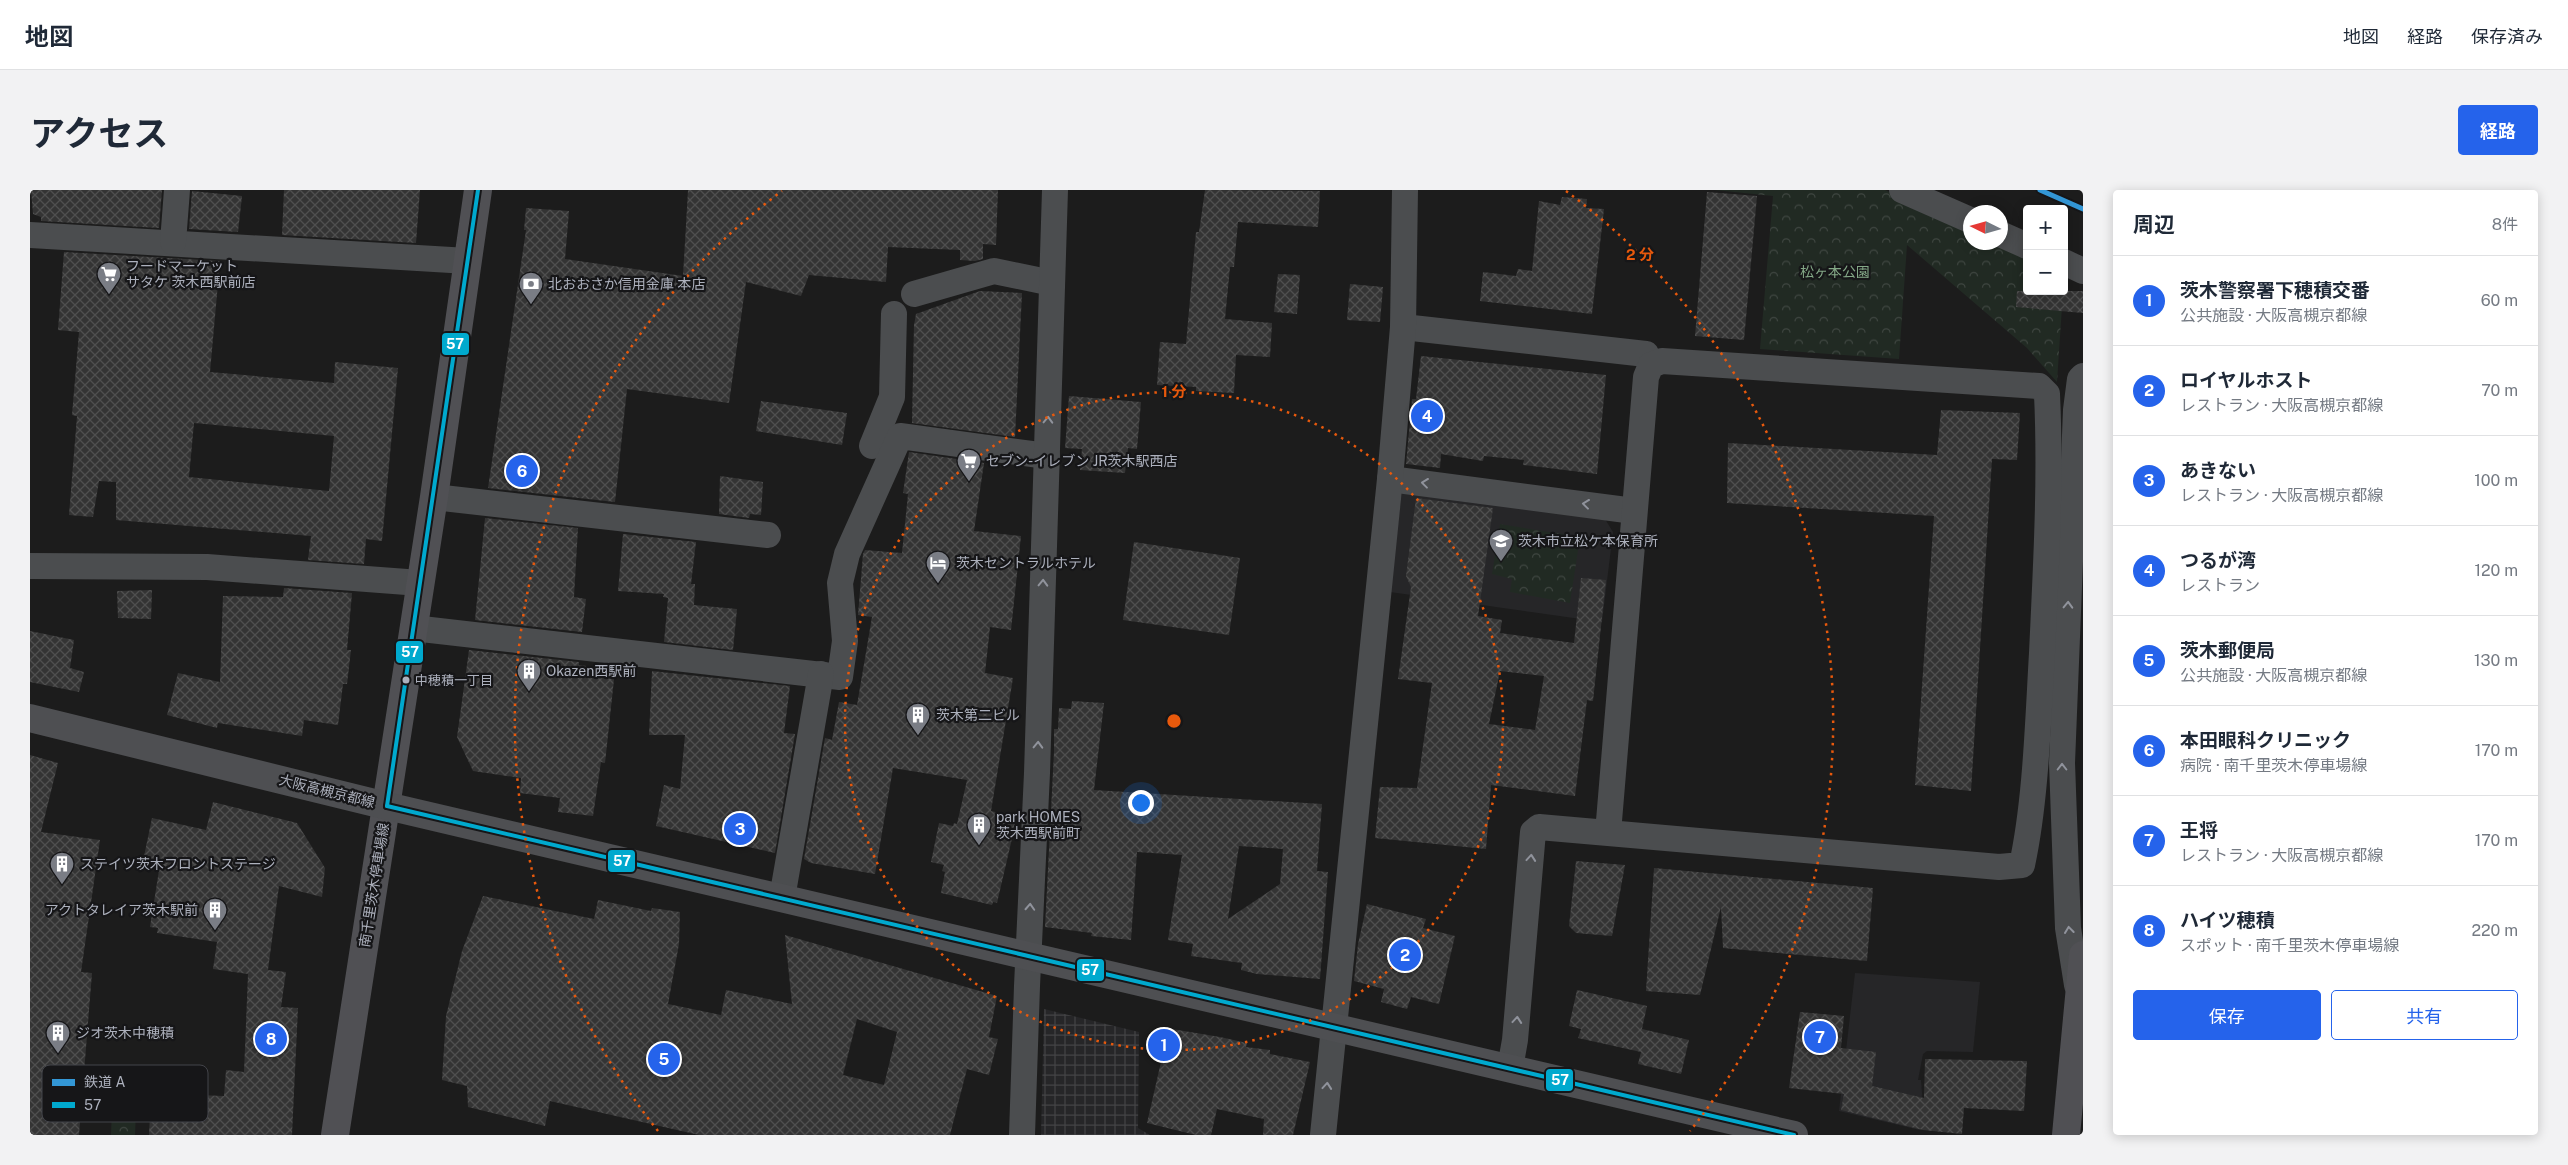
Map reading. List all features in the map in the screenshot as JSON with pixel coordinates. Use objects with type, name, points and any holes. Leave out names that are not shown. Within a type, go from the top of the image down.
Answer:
[{"type":"main road","name":"南千里茨木停車場線","points":[[335,1135],[434,497],[478,190]]},
{"type":"main road","name":"大阪高槻京都線","points":[[30,718],[387,806],[1510,1068],[1780,1134]]},
{"type":"main road","points":[[2066,1135],[2083,955]]},
{"type":"street","points":[[173,242],[177,190]]},
{"type":"street","points":[[1022,1135],[1037,763],[1055,190]]},
{"type":"street","points":[[1323,1135],[1332,1028],[1351,871],[1390,479],[1403,327],[1405,190]]},
{"type":"street","points":[[1902,190],[1963,217]]},
{"type":"street","points":[[30,235],[468,261]]},
{"type":"street","points":[[2008,238],[2023,244]]},
{"type":"street","points":[[2068,264],[2083,271]]},
{"type":"street","points":[[914,294],[994,271],[1052,283]]},
{"type":"street","points":[[413,628],[840,677],[845,641],[840,583],[847,554],[883,439],[892,397],[894,314]]},
{"type":"street","points":[[1403,327],[1646,354],[1651,365],[1646,377],[1608,833]]},
{"type":"street","points":[[1510,1068],[1515,1040],[1533,832],[1539,827],[1998,867],[2022,865],[2027,841],[2039,701],[2048,533],[2047,394],[2039,386],[2025,383],[1662,361],[1651,365]]},
{"type":"street","points":[[2079,995],[2068,928],[2062,763],[2076,410],[2080,380],[2083,376]]},
{"type":"street","points":[[883,439],[1047,456]]},
{"type":"street","points":[[1390,479],[1634,510]]},
{"type":"street","points":[[434,497],[768,535]]},
{"type":"street","points":[[30,566],[206,567],[420,583]]},
{"type":"street","points":[[782,898],[821,674]]},
{"type":"shaded area","name":"茨木市立松ケ本保育所","points":[[1402,490],[1605,519],[1613,532],[1602,622],[1390,592]]},
{"type":"shaded area","points":[[1855,973],[1980,982],[1973,1052],[1927,1051],[1923,1054],[1918,1080],[1921,1080],[1922,1093],[1920,1130],[1839,1111]]},
{"type":"shaded area","points":[[1044,1009],[1139,1032],[1138,1128],[1150,1135],[1041,1135]]},
{"type":"green space","name":"松ヶ本公園","points":[[1715,190],[1885,190],[1963,225],[1963,250],[2008,250],[2008,245],[2023,251],[2023,295],[2063,295],[2057,382],[2027,348],[1907,245],[1899,359],[1760,349],[1773,196]]},
{"type":"green space","points":[[1500,524],[1580,537],[1570,603],[1510,592],[1512,579],[1492,574]]},
{"type":"green space","points":[[111,1122],[135,1122],[135,1135],[111,1135]]},
{"type":"building","points":[[31,190],[162,190],[159,228],[41,221],[41,217],[33,214]]},
{"type":"building","points":[[284,190],[420,190],[416,243],[282,235]]},
{"type":"building","points":[[688,190],[998,190],[996,245],[983,244],[983,259],[975,261],[960,260],[960,250],[888,247],[886,282],[809,275],[801,296],[746,282],[729,403],[627,389],[615,502],[488,488],[526,230],[524,230],[526,208],[569,211],[565,259],[683,276]]},
{"type":"building","points":[[1205,190],[1320,191],[1318,227],[1238,222],[1234,267],[1230,267],[1225,319],[1272,323],[1270,357],[1236,355],[1234,393],[1196,391],[1196,387],[1157,385],[1160,342],[1186,344],[1196,232],[1199,232]]},
{"type":"building","points":[[192,191],[242,196],[238,232],[189,229]]},
{"type":"building","points":[[1707,192],[1757,196],[1744,340],[1695,336]]},
{"type":"building","points":[[1562,197],[1587,199],[1586,208],[1604,209],[1592,314],[1480,301],[1483,272],[1516,276],[1518,269],[1532,271],[1539,201],[1560,205]]},
{"type":"building","points":[[64,252],[220,261],[210,372],[334,383],[335,362],[398,368],[382,541],[366,539],[364,564],[308,560],[311,536],[116,520],[116,482],[99,481],[93,517],[69,515],[77,416],[72,415],[79,332],[58,330]],"holes":[[[194,423],[334,436],[329,491],[189,477]]]},
{"type":"building","points":[[1278,274],[1300,275],[1297,314],[1274,312]]},
{"type":"building","points":[[1350,284],[1383,287],[1380,322],[1347,320]]},
{"type":"building","points":[[980,291],[1022,293],[1015,437],[912,423],[914,325],[916,314]]},
{"type":"building","points":[[2017,291],[2023,291],[2023,295],[2068,295],[2068,291],[2083,291],[2083,313],[2016,307]]},
{"type":"building","points":[[1421,356],[1606,375],[1597,474],[1523,465],[1524,460],[1484,456],[1483,461],[1441,454],[1440,468],[1406,464],[1412,399],[1416,399]]},
{"type":"building","points":[[1069,396],[1141,402],[1137,449],[1128,448],[1125,473],[1080,470],[1082,449],[1065,448]]},
{"type":"building","points":[[761,401],[847,413],[842,445],[756,431]]},
{"type":"building","points":[[1941,410],[2020,413],[2017,460],[1992,459],[1971,791],[1915,785],[1934,516],[1727,503],[1728,443],[1937,455]]},
{"type":"building","points":[[909,452],[984,463],[974,531],[1021,536],[1011,630],[990,627],[985,673],[1013,678],[991,811],[1017,817],[997,903],[993,902],[992,905],[941,893],[945,872],[942,871],[944,865],[931,862],[939,823],[953,826],[954,823],[957,824],[967,780],[893,768],[875,874],[811,863],[804,859],[825,738],[832,740],[839,702],[857,705],[872,617],[858,615],[863,554],[865,550],[902,553],[908,494],[903,493]]},
{"type":"building","points":[[720,476],[763,482],[761,515],[750,514],[749,518],[719,514]]},
{"type":"building","points":[[1416,498],[1493,508],[1478,616],[1502,620],[1500,633],[1574,643],[1581,578],[1606,580],[1593,701],[1587,700],[1575,796],[1491,785],[1486,849],[1375,838],[1380,787],[1417,788],[1432,683],[1398,679],[1411,587],[1406,576]],"holes":[[[1500,671],[1544,676],[1535,730],[1489,724]]]},
{"type":"building","points":[[485,518],[578,528],[574,597],[586,599],[582,632],[475,620]]},
{"type":"building","points":[[623,534],[696,542],[691,584],[695,584],[694,605],[737,609],[733,650],[664,642],[668,598],[663,597],[664,594],[618,591]]},
{"type":"building","points":[[1134,542],[1240,558],[1229,635],[1123,620]]},
{"type":"building","points":[[284,588],[352,593],[347,650],[351,650],[347,684],[343,684],[338,725],[304,720],[302,736],[218,723],[217,728],[167,715],[178,673],[220,682],[223,596],[283,597]]},
{"type":"building","points":[[152,590],[151,619],[118,618],[117,591]]},
{"type":"building","points":[[30,631],[74,640],[70,668],[84,672],[79,692],[30,682]]},
{"type":"building","points":[[469,650],[579,662],[579,665],[615,670],[605,763],[601,762],[593,816],[558,812],[560,798],[520,793],[521,778],[473,771],[457,737]]},
{"type":"building","points":[[652,671],[790,686],[784,733],[795,734],[775,853],[656,826],[664,785],[680,789],[685,735],[649,735]]},
{"type":"building","points":[[1072,701],[1104,703],[1094,790],[1322,804],[1317,871],[1328,872],[1320,979],[1257,974],[1241,970],[1242,963],[1191,956],[1193,944],[1168,940],[1182,855],[1137,852],[1131,940],[1091,936],[1092,933],[1045,927],[1054,729],[1058,729],[1059,708],[1071,709]],"holes":[[[1239,846],[1283,849],[1280,884],[1228,919]]]},
{"type":"building","points":[[30,755],[58,763],[41,832],[100,840],[81,972],[92,973],[85,1065],[42,1065],[42,1122],[80,1122],[79,1135],[30,1135]]},
{"type":"building","points":[[213,802],[297,823],[325,868],[322,897],[279,886],[268,970],[286,972],[281,1007],[298,1008],[292,1135],[149,1135],[150,1122],[208,1122],[208,1095],[224,1096],[226,1070],[244,1072],[248,974],[213,969],[217,942],[157,933],[158,928],[150,927],[160,864],[143,861],[152,818],[206,830]]},
{"type":"building","points":[[1576,861],[1625,865],[1612,936],[1576,933],[1569,926]]},
{"type":"building","points":[[1654,868],[1873,888],[1867,961],[1723,948],[1721,907],[1700,995],[1646,991]]},
{"type":"building","points":[[483,896],[594,919],[598,900],[651,911],[652,908],[680,912],[679,944],[668,1004],[721,1015],[726,990],[792,1004],[785,935],[997,996],[989,1037],[998,1039],[989,1075],[967,1069],[950,1135],[699,1135],[550,1101],[545,1126],[468,1107],[467,1086],[442,1080],[446,1016],[462,951]],"holes":[[[857,1019],[897,1032],[884,1085],[843,1075]]]},
{"type":"building","points":[[1367,904],[1426,919],[1423,928],[1455,936],[1439,1004],[1411,997],[1407,1009],[1381,1002],[1384,989],[1354,981],[1358,944]]},
{"type":"building","points":[[1577,990],[1647,1006],[1642,1029],[1689,1040],[1681,1074],[1638,1064],[1641,1052],[1578,1038],[1581,1029],[1569,1026]]},
{"type":"building","points":[[1800,1012],[1844,1016],[1841,1048],[1876,1052],[1872,1086],[1924,1098],[1925,1059],[2027,1061],[2024,1111],[1964,1108],[1962,1134],[1923,1130],[1841,1110],[1844,1094],[1789,1088]]},
{"type":"building","points":[[1160,1027],[1247,1043],[1246,1047],[1270,1050],[1270,1054],[1310,1062],[1293,1135],[1263,1135],[1264,1119],[1217,1109],[1211,1135],[1196,1135],[1147,1123],[1161,1062],[1153,1060]]},
{"type":"rail line","name":"A","points":[[2040,190],[2083,209]]},
{"type":"transit line","name":"57","points":[[387,806],[478,190]]},
{"type":"transit line","name":"57","points":[[387,806],[1794,1135]]},
{"type":"place","name":"フードマーケット サタケ 茨木西駅前店","points":[[109,295]]},
{"type":"place","name":"北おおさか信用金庫 本店","points":[[531,305]]},
{"type":"place","name":"つるが湾","points":[[1427,416]]},
{"type":"place","name":"本田眼科クリニック","points":[[522,471]]},
{"type":"place","name":"セブン-イレブン JR茨木駅西店","points":[[969,482]]},
{"type":"place","name":"茨木市立松ケ本保育所","points":[[1501,562]]},
{"type":"place","name":"茨木セントラルホテル","points":[[938,584]]},
{"type":"place","name":"中穂積一丁目","points":[[406,680]]},
{"type":"place","name":"Okazen西駅前","points":[[529,692]]},
{"type":"place","name":"茨木第二ビル","points":[[918,736]]},
{"type":"place","name":"あきない","points":[[740,829]]},
{"type":"place","name":"park HOMES 茨木西駅前町","points":[[979,846]]},
{"type":"place","name":"ステイツ茨木フロントステージ","points":[[62,885]]},
{"type":"place","name":"アクトタレイア茨木駅前","points":[[215,931]]},
{"type":"place","name":"ロイヤルホスト","points":[[1405,955]]},
{"type":"place","name":"王将","points":[[1820,1037]]},
{"type":"place","name":"ハイツ穂積","points":[[271,1039]]},
{"type":"place","name":"茨木警察署下穂積交番","points":[[1164,1045]]},
{"type":"place","name":"ジオ茨木中穂積","points":[[58,1054]]},
{"type":"place","name":"茨木郵便局","points":[[664,1059]]}]
